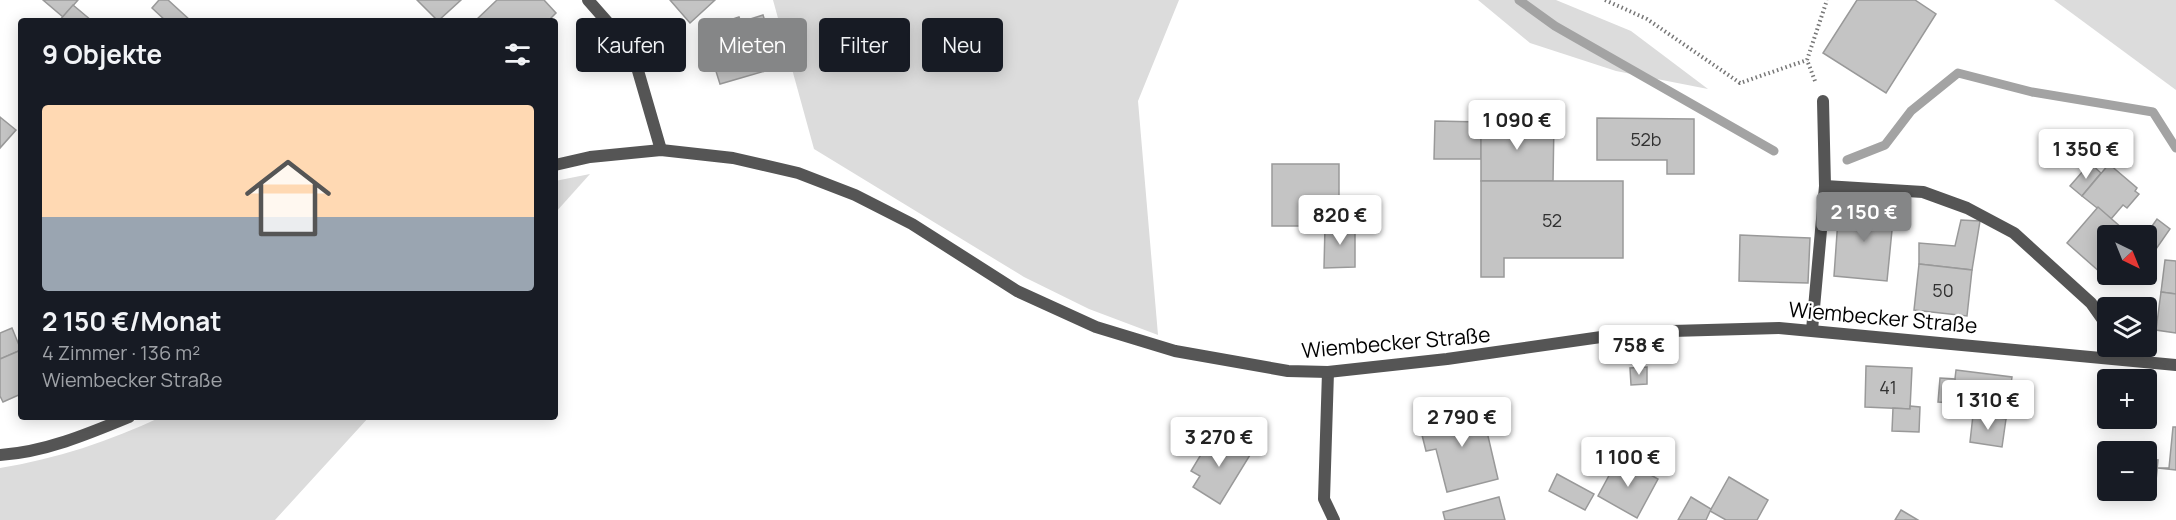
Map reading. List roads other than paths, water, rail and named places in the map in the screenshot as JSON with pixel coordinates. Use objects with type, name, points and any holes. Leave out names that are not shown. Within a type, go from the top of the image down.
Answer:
[{"type":"street","points":[[588,0],[632,50],[661,150]]},
{"type":"street","points":[[1812,330],[1825,186],[1823,101]]},
{"type":"street","name":"Wiembecker Straße","points":[[558,164],[590,157],[661,150],[733,158],[787,171],[855,195],[912,224],[1017,291],[1096,327],[1186,354],[1288,371],[1328,372],[1448,359],[1636,332],[1779,328],[2129,358],[2176,365]]},
{"type":"street","points":[[1825,186],[1923,192],[1968,208],[2014,233],[2091,303],[2097,311]]},
{"type":"street","points":[[1328,372],[1324,500],[1334,520]]},
{"type":"street","points":[[0,455],[16,454],[78,438],[122,420]]},
{"type":"waterway","points":[[1519,0],[1555,26],[1774,151]]},
{"type":"waterway","points":[[1847,160],[1885,145],[1911,111],[1958,73],[2032,92],[2153,112],[2176,148]]}]
